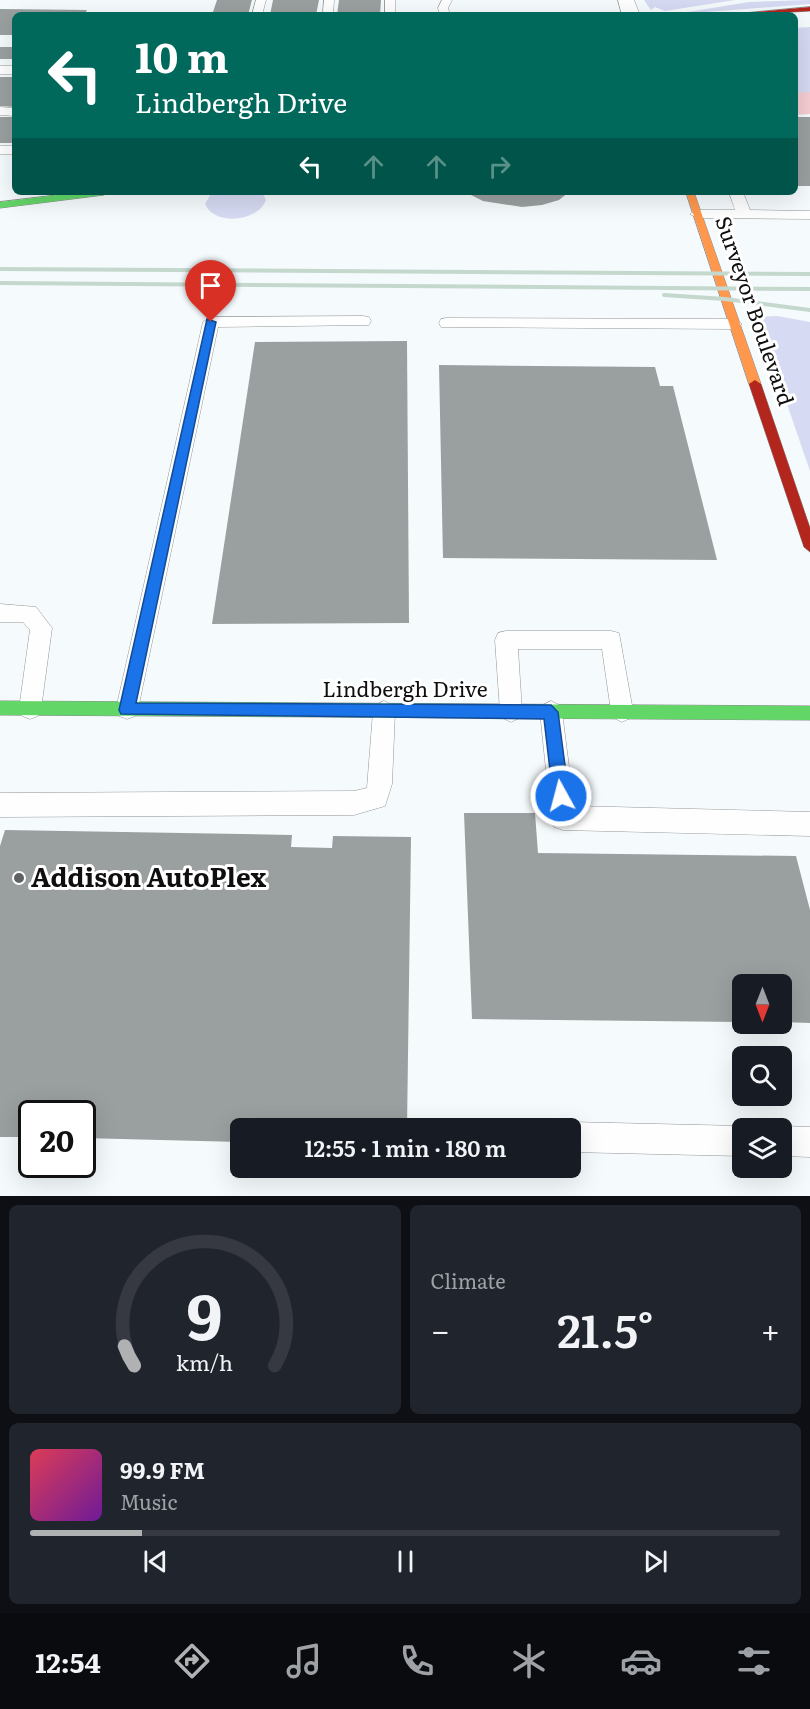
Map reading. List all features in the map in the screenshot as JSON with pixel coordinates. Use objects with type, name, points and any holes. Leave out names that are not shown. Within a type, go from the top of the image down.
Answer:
[{"type":"street","points":[[778,12],[810,9]]},
{"type":"street","points":[[0,205],[80,195]]},
{"type":"street","name":"Surveyor Boulevard","points":[[691,195],[810,547]]},
{"type":"street","name":"Lindbergh Drive","points":[[0,708],[810,713]]},
{"type":"lane","points":[[737,195],[744,214]]},
{"type":"lane","points":[[697,214],[810,215]]},
{"type":"lane","points":[[127,710],[211,322],[363,321]]},
{"type":"lane","points":[[447,323],[734,324]]},
{"type":"lane","points":[[0,613],[28,613],[41,628],[30,709]]},
{"type":"lane","points":[[511,711],[506,640],[610,640],[622,711]]},
{"type":"lane","points":[[0,805],[354,803],[376,798],[380,784],[384,712]]},
{"type":"lane","points":[[551,712],[563,818],[810,824]]},
{"type":"lane","points":[[581,1137],[732,1141]]},
{"type":"lane","points":[[792,1141],[810,1142]]},
{"type":"shaded area","points":[[644,0],[735,0],[665,11],[655,7],[651,10]]},
{"type":"shaded area","points":[[810,0],[810,4],[687,12],[749,2]]},
{"type":"shaded area","points":[[810,27],[810,93],[798,93],[798,28]]},
{"type":"shaded area","points":[[210,195],[264,195],[266,200],[254,213],[236,219],[217,216],[205,204]]},
{"type":"shaded area","points":[[777,316],[810,322],[810,471],[757,317]]},
{"type":"building","points":[[217,0],[252,0],[249,12],[213,12]]},
{"type":"building","points":[[273,0],[319,0],[317,12],[271,12]]},
{"type":"building","points":[[339,0],[381,0],[380,12],[337,12]]},
{"type":"building","points":[[0,9],[87,10],[86,12],[12,12],[12,35],[0,35]]},
{"type":"building","points":[[0,47],[12,47],[12,59],[0,59]]},
{"type":"building","points":[[0,77],[12,77],[12,107],[0,106]]},
{"type":"building","points":[[0,117],[12,117],[12,143],[0,143]]},
{"type":"building","points":[[798,117],[810,117],[810,186],[798,186]]},
{"type":"building","points":[[471,195],[565,195],[559,200],[542,205],[522,207],[483,201]]},
{"type":"building","points":[[407,341],[409,623],[212,624],[255,342]]},
{"type":"building","points":[[439,365],[655,367],[660,386],[673,386],[717,560],[443,558]]},
{"type":"building","points":[[464,813],[535,813],[538,853],[796,856],[810,910],[810,1023],[792,1022],[792,974],[732,974],[732,1022],[472,1019]]},
{"type":"building","points":[[5,830],[292,835],[291,847],[332,848],[333,836],[411,837],[407,1118],[230,1118],[230,1142],[96,1138],[96,1100],[18,1100],[18,1137],[0,1137],[0,846]]},
{"type":"waterway","points":[[798,104],[810,103]]},
{"type":"railway","points":[[0,269],[810,274]]},
{"type":"railway","points":[[0,283],[810,289]]},
{"type":"railway","points":[[664,295],[725,299],[810,310]]},
{"type":"traffic: fast","points":[[0,205],[80,195]]},
{"type":"traffic: fast","points":[[0,708],[810,713]]},
{"type":"traffic: slow","points":[[691,195],[755,384]]},
{"type":"traffic: jam","points":[[778,12],[810,9]]},
{"type":"traffic: jam","points":[[755,384],[810,547]]},
{"type":"place","name":"Addison AutoPlex","points":[[19,878]]},
{"type":"route","points":[[211,322],[127,710],[551,712],[561,796]]}]
